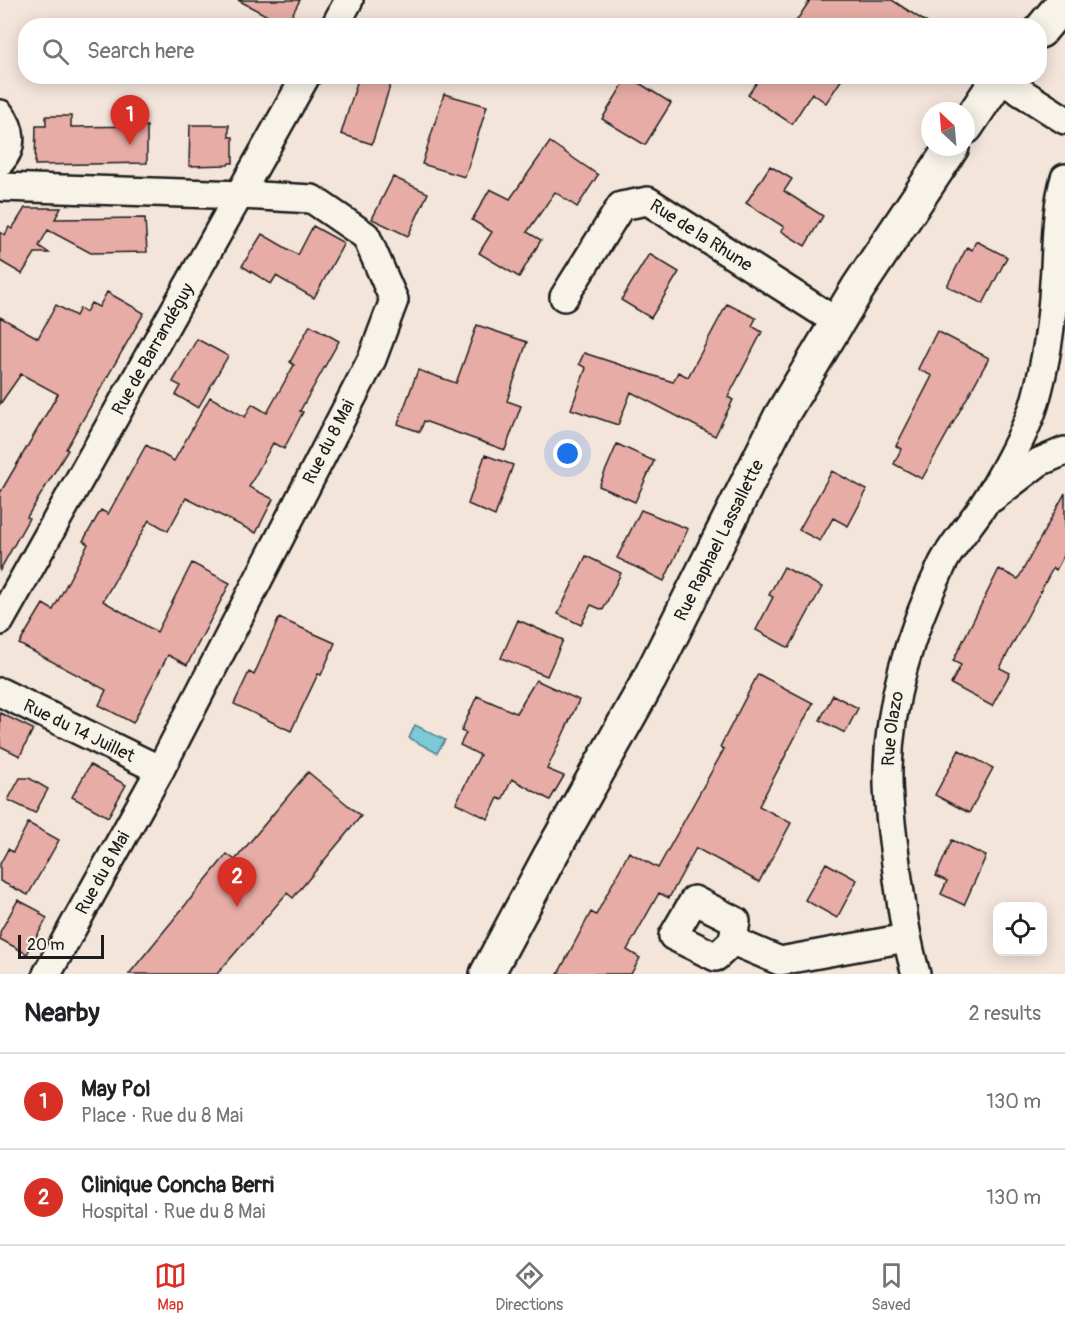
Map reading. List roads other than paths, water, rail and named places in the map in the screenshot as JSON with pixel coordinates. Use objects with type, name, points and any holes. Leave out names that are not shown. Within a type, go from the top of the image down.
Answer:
[{"type":"main road","points":[[1047,23],[1065,1]]},
{"type":"main road","points":[[975,113],[994,84]]},
{"type":"main road","name":"Rue Raphael Lassallette","points":[[488,974],[506,958],[781,416],[837,322],[946,156]]},
{"type":"street","points":[[339,18],[349,0]]},
{"type":"street","name":"Rue de Barrandéguy","points":[[0,621],[242,195],[302,84]]},
{"type":"street","points":[[1010,84],[1065,120]]},
{"type":"street","points":[[0,111],[9,129],[11,140],[1,181]]},
{"type":"street","points":[[984,504],[1018,441],[1034,404],[1060,291],[1059,199],[1065,178]]},
{"type":"street","name":"Rue du 8 Mai","points":[[1,181],[312,199],[366,236],[394,300],[372,359],[160,770],[47,974]]},
{"type":"street","name":"Rue de la Rhune","points":[[564,297],[621,207],[648,201],[837,322]]},
{"type":"street","points":[[984,504],[1039,462],[1065,451]]},
{"type":"street","name":"Rue Olazo","points":[[916,974],[906,938],[892,837],[888,769],[893,713],[904,663],[944,561],[984,504]]},
{"type":"street","name":"Rue du 14 Juillet","points":[[0,692],[160,770]]},
{"type":"street","points":[[733,941],[780,961],[906,938]]},
{"type":"water","points":[[415,725],[445,740],[437,753],[409,738]]},
{"type":"place","name":"May Pol","points":[[130,145]]},
{"type":"place","name":"Clinique Concha Berri","points":[[237,907]]}]
